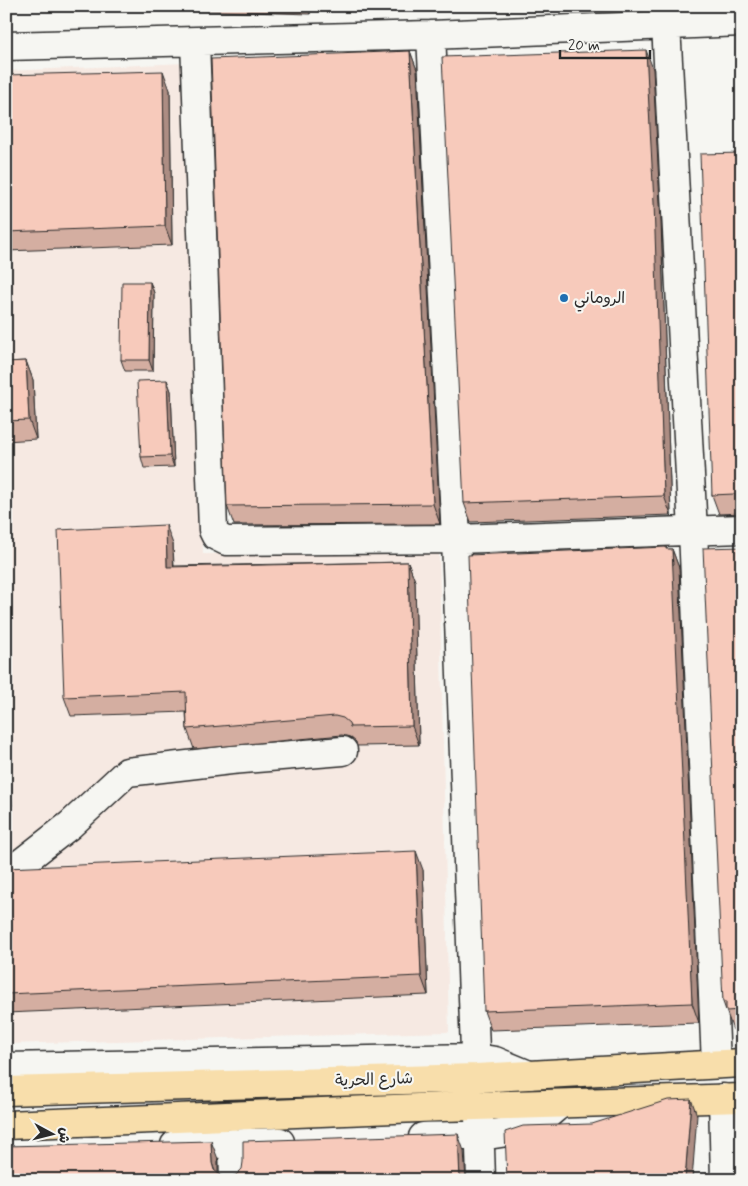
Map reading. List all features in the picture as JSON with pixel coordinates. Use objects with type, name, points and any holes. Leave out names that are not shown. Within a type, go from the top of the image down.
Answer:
[{"type":"main road","name":"شارع الحرية","points":[[6,1091],[443,1078],[477,1068],[529,1075],[729,1064]]},
{"type":"main road","name":"شارع الحرية","points":[[6,1125],[443,1107],[732,1098]]},
{"type":"street","points":[[6,46],[432,35],[666,16],[742,22]]},
{"type":"street","points":[[666,16],[693,531],[729,1064]]},
{"type":"street","points":[[6,1066],[477,1068],[456,539],[432,35]]},
{"type":"street","points":[[195,42],[213,530],[216,536],[226,541],[456,539],[742,529]]},
{"type":"street","points":[[6,871],[11,870],[70,825],[127,772],[343,750]]},
{"type":"street","points":[[725,1180],[732,1098]]},
{"type":"street","points":[[400,1137],[479,1135],[513,1131],[537,1122],[560,1104]]},
{"type":"street","points":[[479,1106],[481,1180]]},
{"type":"street","points":[[154,1145],[302,1141]]},
{"type":"street","points":[[233,1143],[234,1180]]},
{"type":"street","points":[[6,1148],[56,1147]]},
{"type":"shaded area","points":[[186,63],[203,554],[439,551],[449,1032],[6,1044],[6,71]]},
{"type":"building","points":[[646,50],[654,203],[664,496],[464,503],[442,57]]},
{"type":"building","points":[[410,51],[433,504],[227,506],[211,59]]},
{"type":"building","points":[[163,71],[165,226],[6,232],[6,75]]},
{"type":"building","points":[[742,153],[742,496],[734,494],[712,495],[700,154]]},
{"type":"building","points":[[122,282],[150,282],[149,360],[121,360]]},
{"type":"building","points":[[26,361],[29,420],[6,421],[6,362]]},
{"type":"building","points":[[167,380],[170,456],[141,457],[137,381]]},
{"type":"building","points":[[166,525],[167,567],[408,562],[412,726],[350,727],[349,723],[343,718],[335,716],[187,729],[186,692],[64,697],[58,530]]},
{"type":"building","points":[[666,547],[666,549],[672,549],[692,1003],[484,1011],[468,555]]},
{"type":"building","points":[[742,547],[742,1010],[726,1011],[726,1002],[723,1002],[703,548]]},
{"type":"building","points":[[416,851],[421,976],[6,994],[6,868]]},
{"type":"building","points":[[691,1099],[685,1180],[507,1180],[505,1132],[523,1126],[592,1124],[668,1100]]},
{"type":"building","points":[[458,1134],[460,1180],[6,1180],[6,1146],[211,1141],[214,1170],[221,1176],[229,1178],[236,1175],[242,1169],[243,1141]]},
{"type":"place","name":"الروماني","points":[[564,298]]}]
